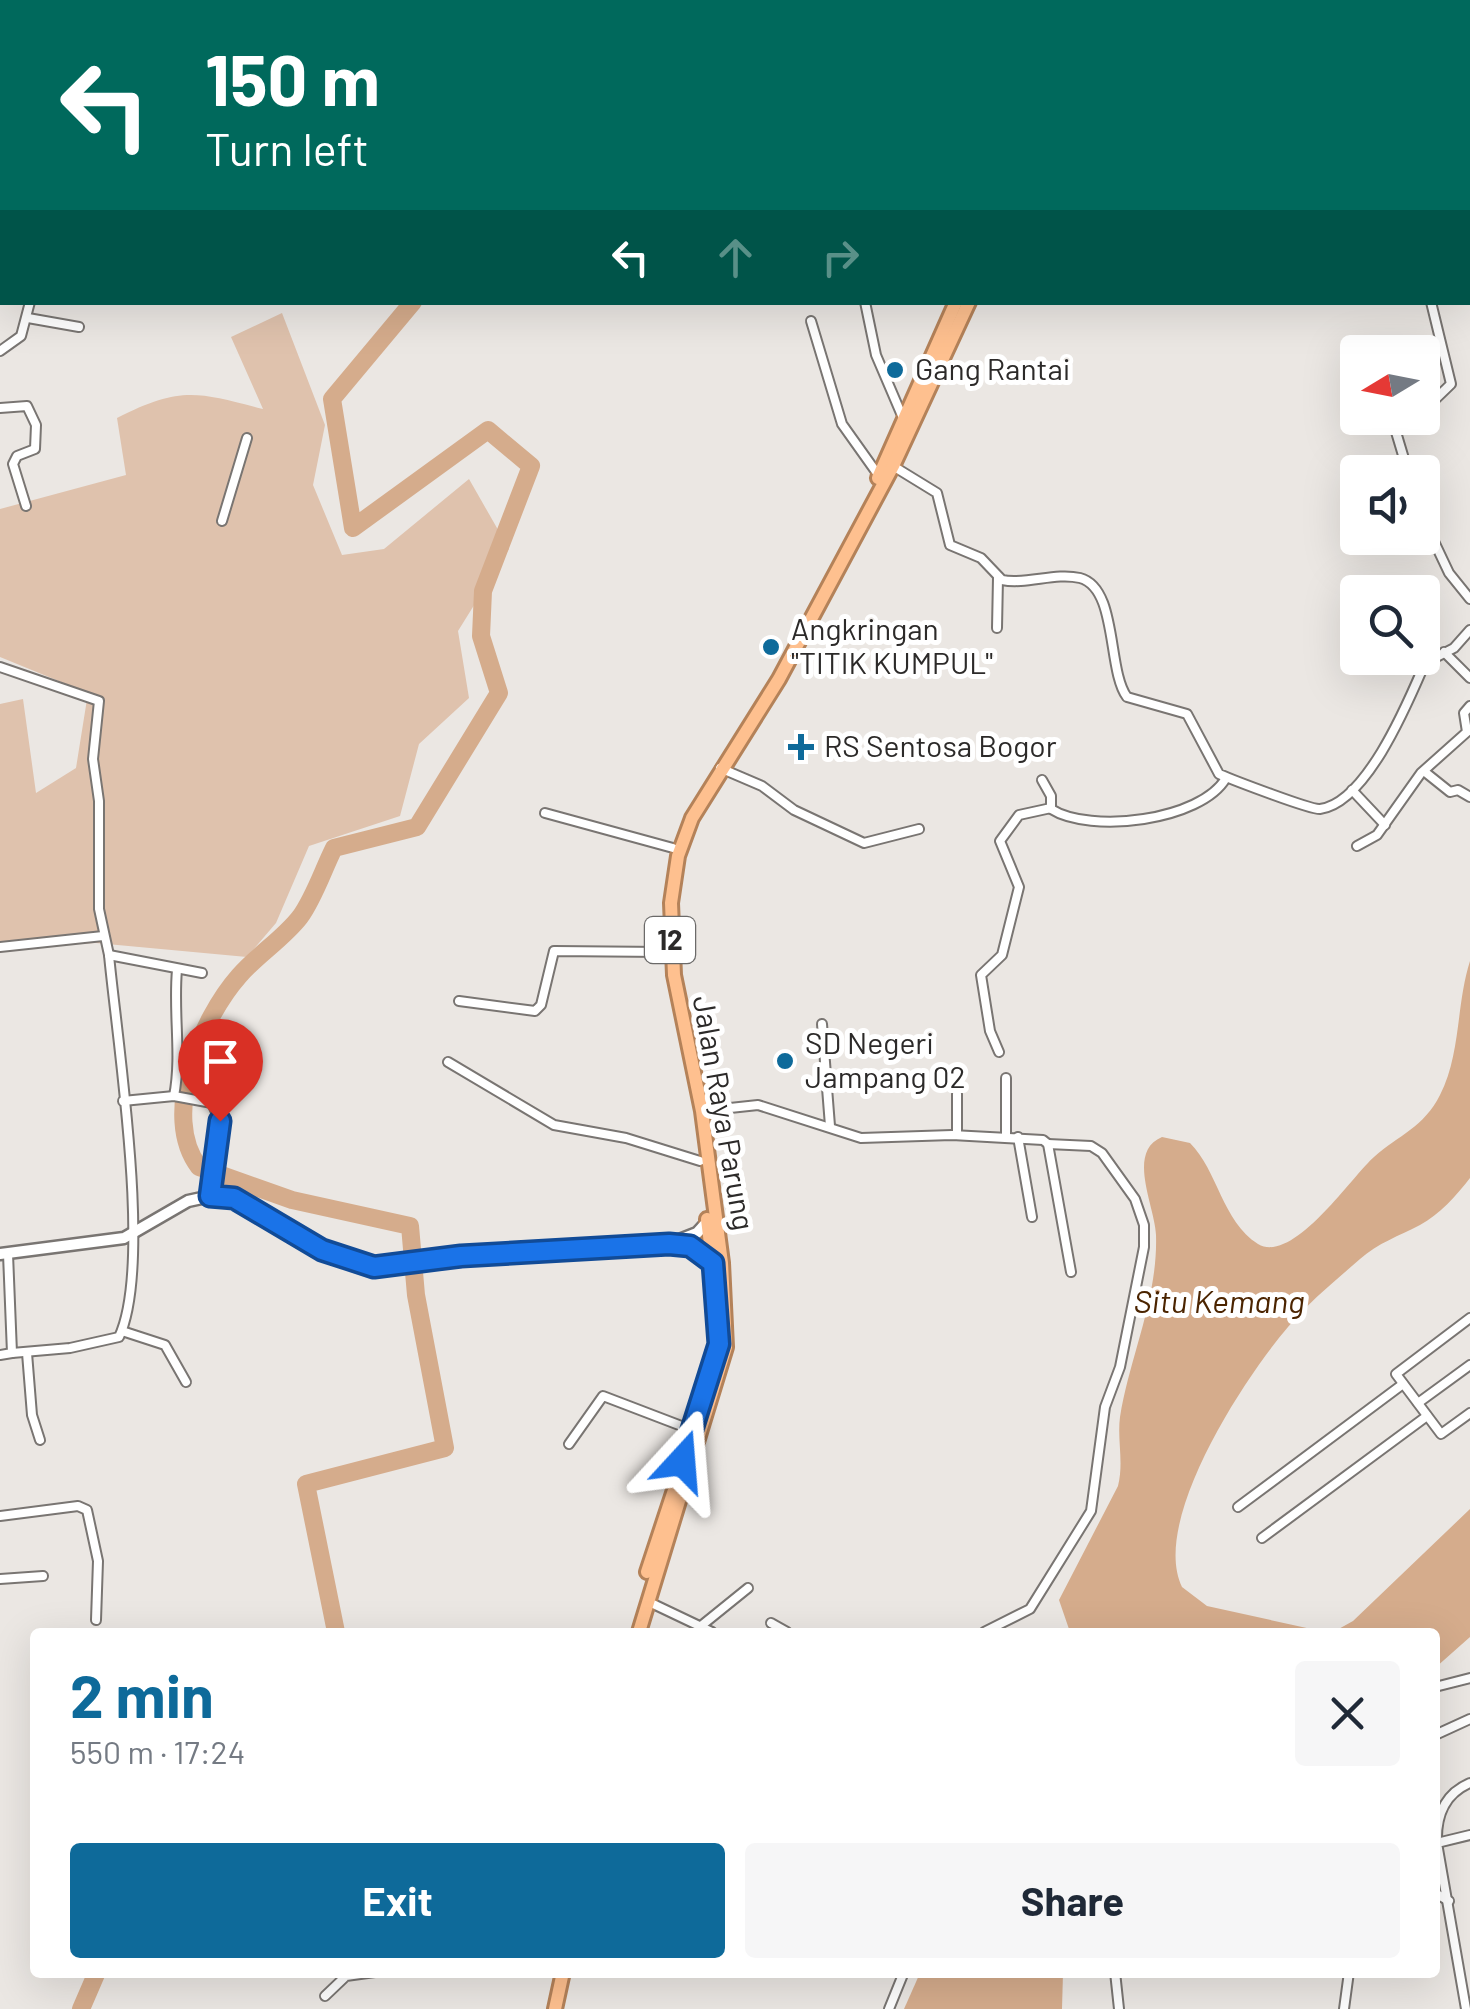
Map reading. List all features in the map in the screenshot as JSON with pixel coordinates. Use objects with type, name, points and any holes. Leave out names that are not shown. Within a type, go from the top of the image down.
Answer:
[{"type":"highway","name":"Jalan Raya Parung","points":[[632,1628],[719,1344],[700,1161],[663,952],[663,903],[674,848],[685,815],[754,711],[879,476],[955,305]]},
{"type":"highway","name":"Jalan Raya Parung","points":[[641,1628],[646,1600],[726,1348],[722,1263],[702,1111],[674,975],[671,903],[678,856],[692,818],[893,466],[968,305]]},
{"type":"highway","points":[[556,2009],[562,1978]]},
{"type":"highway","points":[[564,2009],[570,1978]]},
{"type":"street","points":[[0,352],[21,336],[30,305]]},
{"type":"street","points":[[867,305],[882,372],[903,418]]},
{"type":"street","points":[[1432,305],[1439,335]]},
{"type":"street","points":[[28,318],[79,328]]},
{"type":"street","points":[[812,321],[842,424],[879,476]]},
{"type":"street","points":[[1440,337],[1452,384],[1440,395]]},
{"type":"street","points":[[0,408],[26,406],[36,425],[35,449],[16,456],[13,464],[26,506]]},
{"type":"street","points":[[222,521],[247,438]]},
{"type":"street","points":[[893,466],[937,493],[950,545],[981,558],[1008,582],[1076,577],[1090,583],[1104,606],[1123,692],[1187,714],[1197,726],[1214,768],[1226,778],[1317,810],[1333,806],[1352,790],[1414,696],[1425,663],[1470,630]]},
{"type":"street","points":[[1440,554],[1449,573],[1470,599]]},
{"type":"street","points":[[997,628],[998,576]]},
{"type":"street","points":[[1444,652],[1470,678]]},
{"type":"street","points":[[0,667],[98,700],[93,759],[103,936],[109,955],[133,1235],[122,1331],[107,1342],[0,1355]]},
{"type":"street","points":[[1356,846],[1377,836],[1425,772],[1467,732],[1464,713],[1470,706]]},
{"type":"street","points":[[720,768],[762,786],[794,810],[864,843],[920,829]]},
{"type":"street","points":[[1425,772],[1450,792],[1470,796]]},
{"type":"street","points":[[1000,1052],[990,1031],[980,976],[1002,955],[1019,886],[1000,841],[1019,815],[1051,808],[1064,816],[1126,821],[1189,807],[1208,797],[1226,778]]},
{"type":"street","points":[[1042,780],[1051,796],[1051,808]]},
{"type":"street","points":[[1352,790],[1385,825]]},
{"type":"street","points":[[545,813],[674,848]]},
{"type":"street","points":[[0,947],[103,936]]},
{"type":"street","points":[[460,1001],[532,1011],[541,1005],[554,951],[663,952]]},
{"type":"street","points":[[109,955],[202,973]]},
{"type":"street","points":[[175,1096],[179,1069],[174,1026],[178,970]]},
{"type":"street","points":[[822,1024],[830,1126]]},
{"type":"street","points":[[448,1062],[554,1125],[626,1138],[700,1161]]},
{"type":"street","points":[[1006,1078],[1006,1136]]},
{"type":"street","points":[[956,1135],[957,1094]]},
{"type":"street","points":[[123,1101],[175,1096],[212,1102],[218,1110],[217,1156],[210,1196]]},
{"type":"street","points":[[702,1111],[758,1105],[862,1138],[1006,1136],[1048,1144],[1091,1146],[1102,1153],[1135,1198],[1144,1225],[1144,1247],[1120,1367],[1103,1418],[1091,1511],[1030,1609],[992,1628]]},
{"type":"street","points":[[1018,1137],[1032,1217]]},
{"type":"street","points":[[1048,1144],[1071,1272]]},
{"type":"street","points":[[12,1353],[4,1254],[97,1244],[133,1235],[188,1202],[210,1196],[234,1198],[349,1262],[399,1267],[461,1256],[669,1244],[690,1246],[713,1263]]},
{"type":"street","points":[[669,1244],[696,1233],[708,1221]]},
{"type":"street","points":[[1470,1318],[1396,1374],[1442,1434],[1470,1413]]},
{"type":"street","points":[[122,1331],[165,1345],[186,1382]]},
{"type":"street","points":[[26,1353],[32,1415],[40,1440]]},
{"type":"street","points":[[1418,1403],[1470,1365]]},
{"type":"street","points":[[1238,1507],[1403,1384]]},
{"type":"street","points":[[569,1444],[603,1396],[692,1430]]},
{"type":"street","points":[[1262,1538],[1428,1416]]},
{"type":"street","points":[[0,1516],[78,1506],[87,1510],[98,1561],[96,1620]]},
{"type":"street","points":[[0,1579],[43,1576]]},
{"type":"street","points":[[701,1626],[748,1588]]},
{"type":"street","points":[[646,1600],[705,1628]]},
{"type":"street","points":[[772,1623],[780,1628]]},
{"type":"street","points":[[1440,1685],[1470,1678]]},
{"type":"street","points":[[1440,1733],[1470,1719]]},
{"type":"street","points":[[1440,1814],[1444,1804],[1470,1782]]},
{"type":"street","points":[[1440,1842],[1470,1835]]},
{"type":"street","points":[[1440,1868],[1466,2009]]},
{"type":"street","points":[[1440,1896],[1449,1901]]},
{"type":"street","points":[[325,1996],[344,1978]]},
{"type":"street","points":[[889,2009],[902,1978]]},
{"type":"street","points":[[1115,1978],[1119,2009]]},
{"type":"street","points":[[1344,2009],[1348,1978]]},
{"type":"shaded area","points":[[282,313],[325,425],[313,485],[342,555],[384,549],[469,479],[509,549],[458,631],[469,698],[419,744],[400,816],[309,846],[276,923],[247,957],[96,943],[0,948],[0,704],[23,699],[36,793],[76,768],[88,693],[0,657],[0,509],[126,475],[117,418],[157,401],[204,396],[263,409],[231,337]]},
{"type":"water","name":"Situ Kemang","points":[[1470,961],[1470,1178],[1434,1216],[1381,1244],[1314,1300],[1270,1350],[1227,1414],[1190,1489],[1179,1526],[1176,1559],[1182,1587],[1207,1606],[1307,1628],[1069,1628],[1059,1600],[1118,1486],[1120,1417],[1153,1282],[1155,1259],[1156,1235],[1145,1181],[1146,1155],[1151,1144],[1162,1137],[1190,1143],[1246,1234],[1258,1244],[1272,1247],[1288,1242],[1321,1216],[1374,1157],[1419,1123],[1434,1106],[1452,1063]]},
{"type":"water","points":[[1470,1509],[1470,1637],[1440,1664],[1440,1628],[1340,1628],[1353,1621]]},
{"type":"water","points":[[918,1978],[1063,1978],[1062,2009],[904,2009]]},
{"type":"waterway","points":[[335,1628],[306,1484],[445,1448],[416,1295],[410,1226],[292,1200],[199,1167],[188,1146],[183,1122],[184,1095],[190,1068],[211,1017],[239,976],[300,917],[334,848],[417,827],[499,693],[481,636],[483,591],[531,466],[488,430],[353,528],[332,399],[410,305]]},
{"type":"waterway","points":[[81,2009],[94,1978]]},
{"type":"place","name":"Gang Rantai","points":[[895,370]]},
{"type":"place","name":"Angkringan \"TITIK KUMPUL\"","points":[[771,647]]},
{"type":"place","name":"RS Sentosa Bogor","points":[[801,747]]},
{"type":"place","name":"SD Negeri Jampang 02","points":[[785,1061]]},
{"type":"route","points":[[220,1121],[210,1196],[234,1198],[256,1208],[322,1250],[349,1262],[399,1267],[461,1256],[669,1244],[690,1246],[700,1252],[713,1263],[719,1344],[714,1372],[682,1461]]}]
